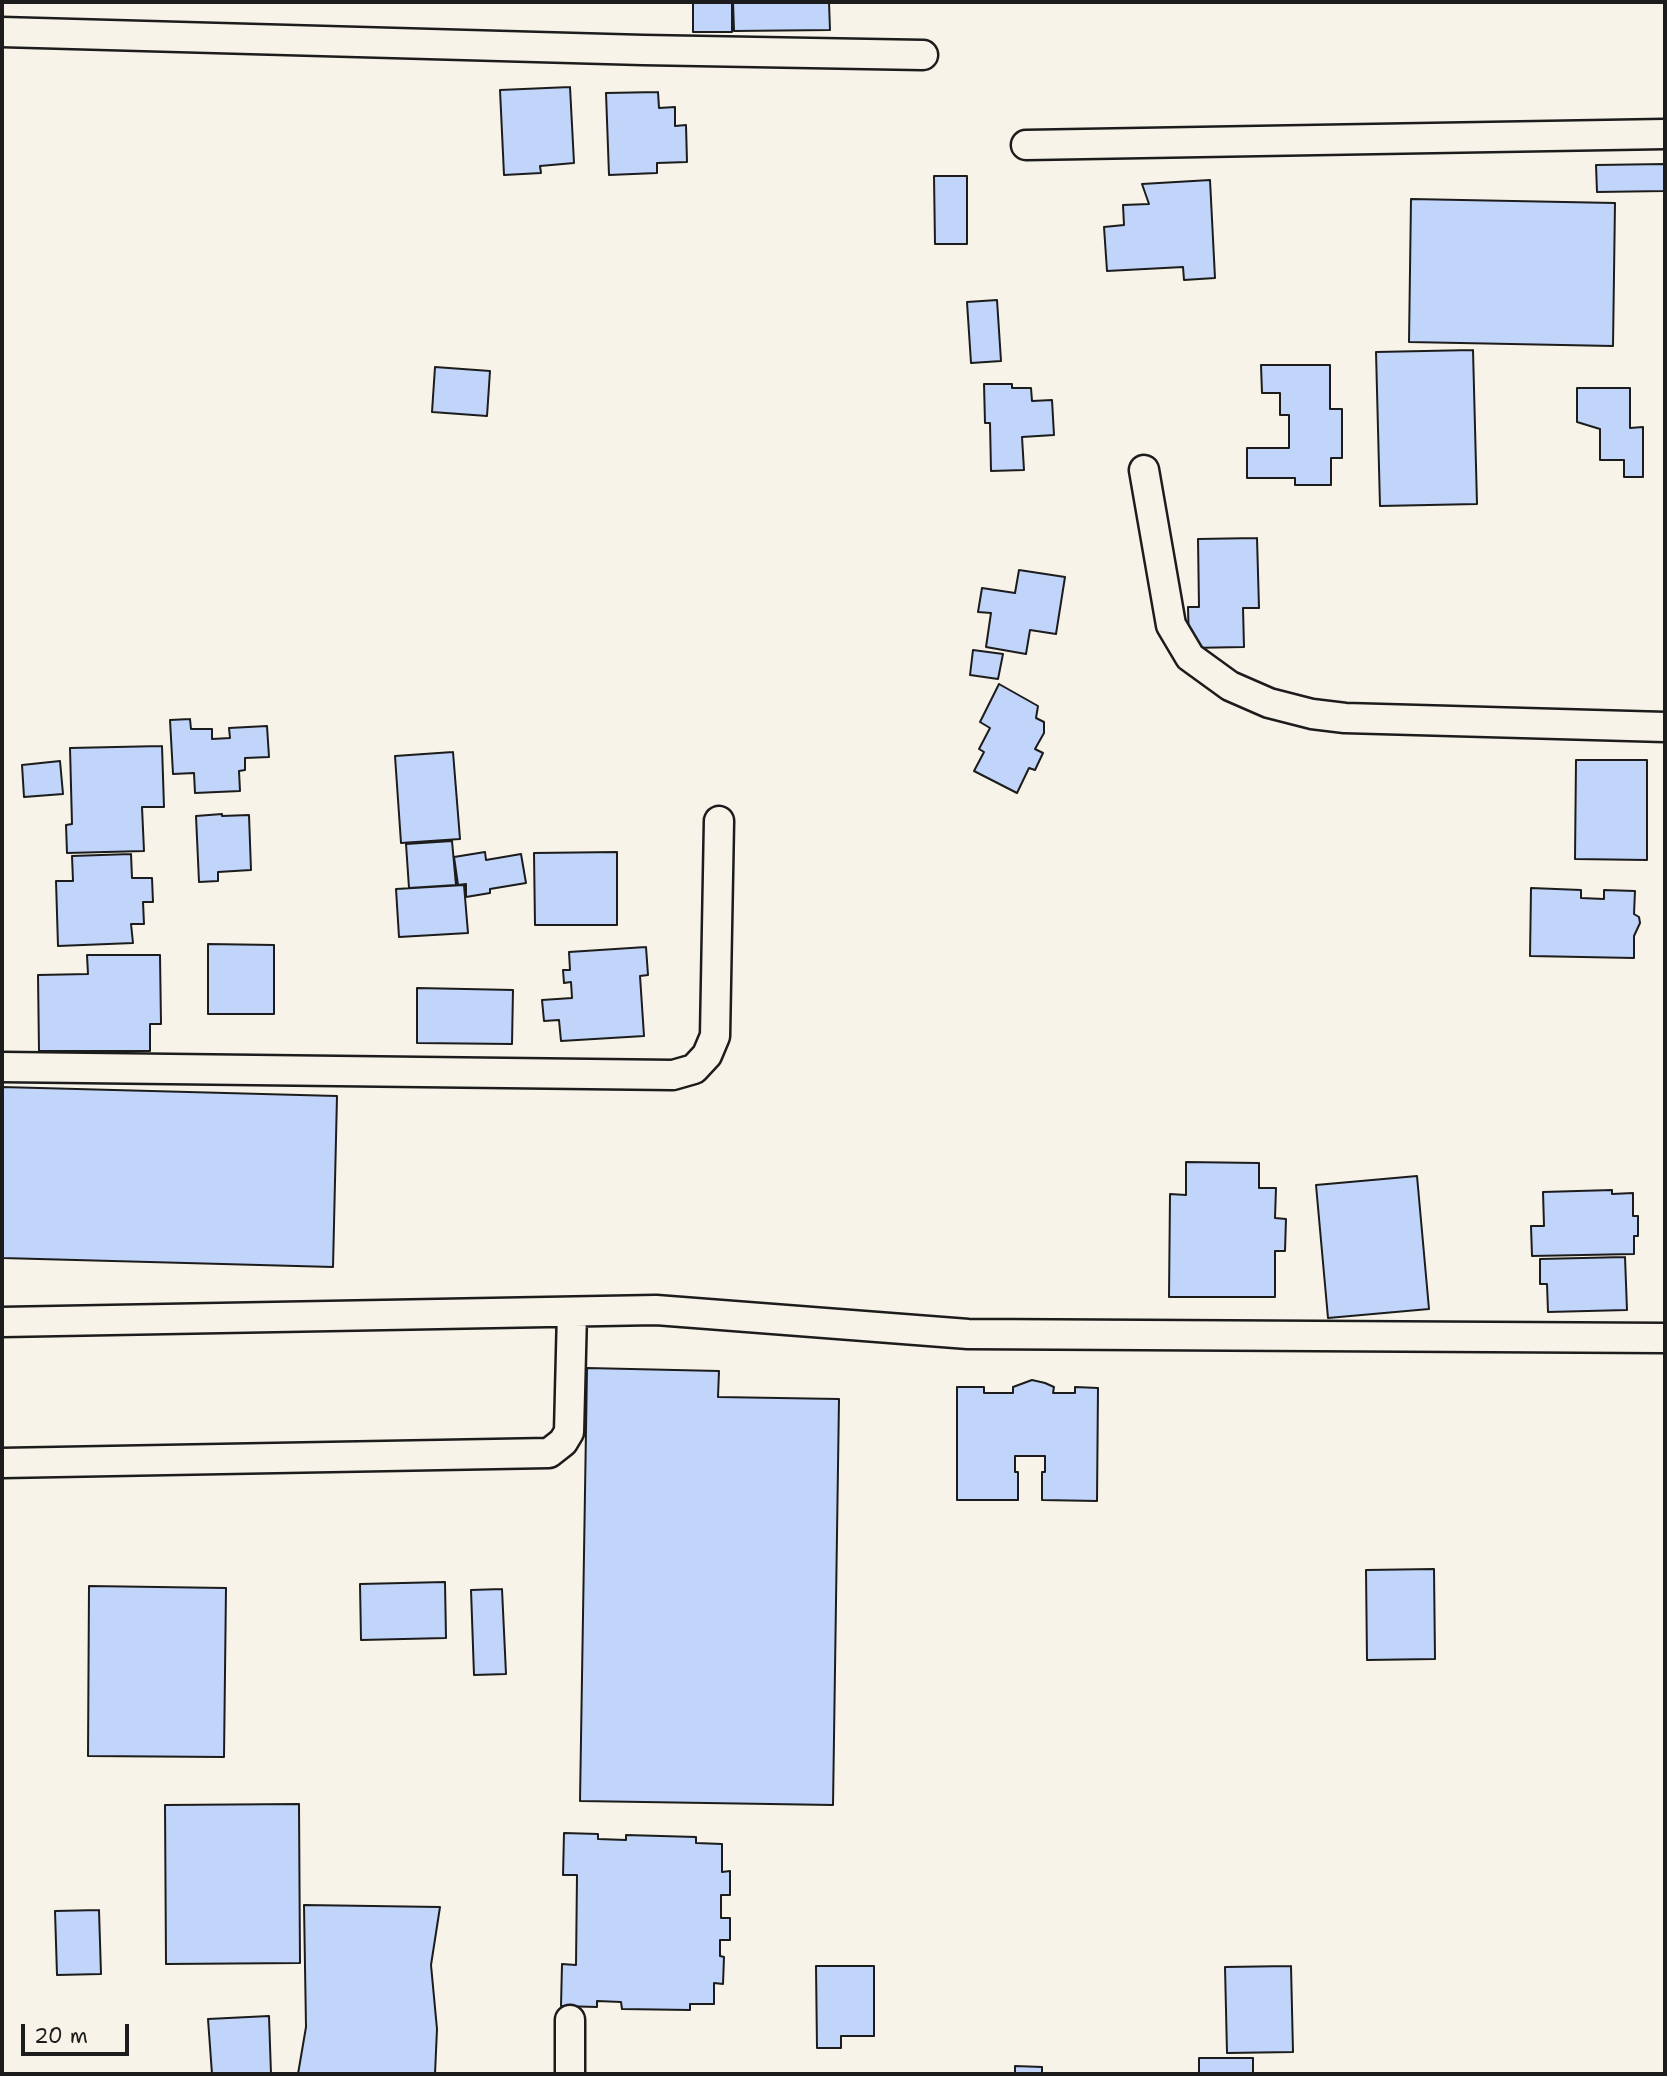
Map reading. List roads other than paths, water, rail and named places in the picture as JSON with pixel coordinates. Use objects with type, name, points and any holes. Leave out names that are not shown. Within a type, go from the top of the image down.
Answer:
[{"type":"street","points":[[2,32],[923,55]]},
{"type":"street","points":[[1026,145],[1665,134]]},
{"type":"street","points":[[1144,470],[1171,625],[1190,657],[1230,686],[1269,703],[1312,714],[1345,718],[1665,727]]},
{"type":"street","points":[[2,1067],[673,1074],[694,1069],[707,1055],[715,1036],[719,821]]},
{"type":"street","points":[[2,1322],[656,1310],[968,1334],[1665,1338]]},
{"type":"street","points":[[2,1464],[550,1453],[563,1442],[569,1432],[572,1312]]},
{"type":"street","points":[[570,2020],[570,2074]]}]
